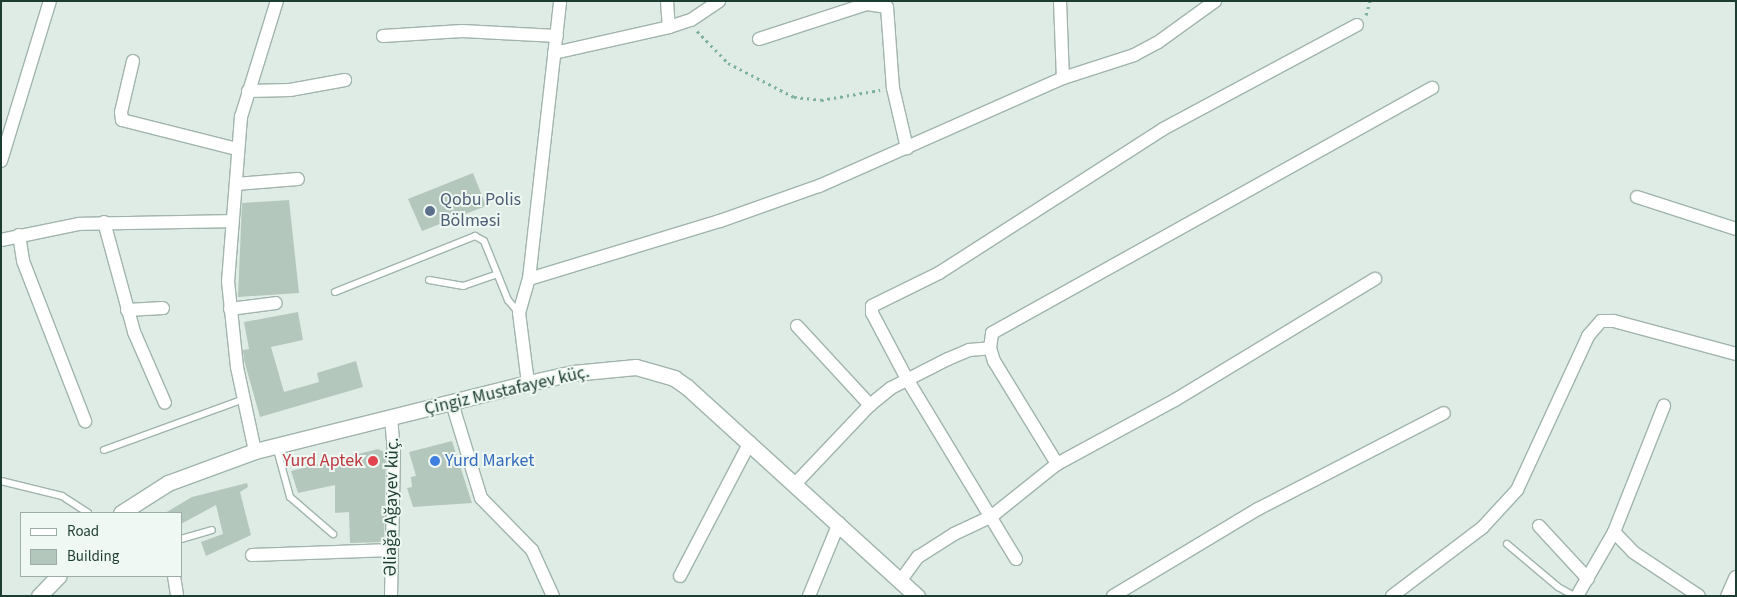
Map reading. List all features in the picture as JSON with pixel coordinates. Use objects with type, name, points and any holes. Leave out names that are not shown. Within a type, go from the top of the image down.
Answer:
[{"type":"street","points":[[1,161],[50,1]]},
{"type":"street","points":[[256,452],[246,399],[237,367],[228,282],[237,149],[248,92],[277,1]]},
{"type":"street","points":[[528,383],[519,313],[529,279],[560,1]]},
{"type":"street","points":[[666,1],[668,28]]},
{"type":"street","points":[[554,53],[668,28],[691,20],[719,1]]},
{"type":"street","points":[[1060,1],[1063,78]]},
{"type":"street","points":[[529,279],[762,207],[907,148],[1063,78],[1142,51],[1194,19],[1215,1]]},
{"type":"street","points":[[760,39],[878,3],[887,7],[890,15],[893,88],[907,148]]},
{"type":"street","points":[[1016,559],[992,516],[907,379],[872,313],[872,306],[879,300],[938,273],[1164,128],[1357,25]]},
{"type":"street","points":[[383,36],[462,31],[557,36]]},
{"type":"street","points":[[133,61],[121,112],[122,120],[237,149]]},
{"type":"street","points":[[248,92],[290,90],[345,80]]},
{"type":"street","points":[[1056,464],[994,361],[990,348],[992,333],[1432,88]]},
{"type":"street","points":[[236,184],[298,179]]},
{"type":"street","points":[[1637,198],[1736,228]]},
{"type":"street","points":[[1,240],[57,226],[104,222],[232,221]]},
{"type":"street","points":[[104,222],[127,310],[165,403]]},
{"type":"street","points":[[19,234],[23,262],[85,421]]},
{"type":"street","points":[[901,580],[918,557],[954,534],[992,516],[1056,464],[1174,400],[1375,279]]},
{"type":"street","points":[[230,310],[276,303]]},
{"type":"street","points":[[127,310],[163,308]]},
{"type":"street","points":[[1392,596],[1482,528],[1517,490],[1588,336],[1601,322],[1614,321],[1736,354]]},
{"type":"street","points":[[797,326],[870,405]]},
{"type":"street","points":[[795,484],[870,405],[907,379],[969,350],[990,348]]},
{"type":"street","name":"Çingiz Mustafayev küç.","points":[[124,512],[168,483],[276,446],[528,383],[601,369],[636,367],[654,370],[687,387],[750,442],[917,596]]},
{"type":"street","points":[[452,403],[481,498],[532,550],[553,596]]},
{"type":"street","points":[[1575,596],[1588,579],[1614,532],[1664,406]]},
{"type":"street","points":[[1113,596],[1258,509],[1444,413]]},
{"type":"street","name":"Əliağa Ağayev küç.","points":[[391,418],[394,452],[391,596]]},
{"type":"street","points":[[680,576],[750,442]]},
{"type":"street","points":[[809,596],[839,523]]},
{"type":"street","points":[[1539,526],[1588,579]]},
{"type":"street","points":[[1614,532],[1633,552],[1699,596]]},
{"type":"street","points":[[252,555],[392,550]]},
{"type":"street","points":[[39,596],[57,577]]},
{"type":"street","points":[[174,577],[177,596]]},
{"type":"street","points":[[1728,596],[1736,578]]},
{"type":"lane","points":[[335,292],[475,236],[484,241],[508,300],[519,313]]},
{"type":"lane","points":[[429,280],[463,286],[497,274]]},
{"type":"lane","points":[[104,450],[246,399]]},
{"type":"lane","points":[[276,446],[290,496],[333,534]]},
{"type":"lane","points":[[1,481],[62,496],[86,512]]},
{"type":"lane","points":[[182,539],[212,530]]},
{"type":"lane","points":[[1507,544],[1558,587],[1575,596]]},
{"type":"path","points":[[691,20],[711,47],[728,63],[794,98],[821,100],[893,88]]},
{"type":"building","points":[[473,173],[486,206],[422,231],[408,199]]},
{"type":"building","points":[[289,200],[299,293],[238,297],[242,203]]},
{"type":"building","points":[[298,312],[303,340],[271,347],[284,392],[319,382],[317,373],[356,361],[363,387],[260,417],[244,360],[243,350],[249,349],[244,322]]},
{"type":"building","points":[[452,441],[472,503],[413,507],[407,488],[412,487],[411,477],[416,476],[409,452]]},
{"type":"building","points":[[378,449],[386,453],[384,542],[350,543],[349,512],[335,513],[335,485],[298,493],[291,471]]},
{"type":"building","points":[[247,483],[248,487],[240,492],[251,535],[206,556],[201,542],[223,534],[216,505],[182,523],[182,512],[167,512],[192,497]]},
{"type":"place","name":"Qobu Polis Bölməsi","points":[[430,211]]},
{"type":"place","name":"Yurd Aptek","points":[[373,461]]},
{"type":"place","name":"Yurd Market","points":[[435,461]]}]
